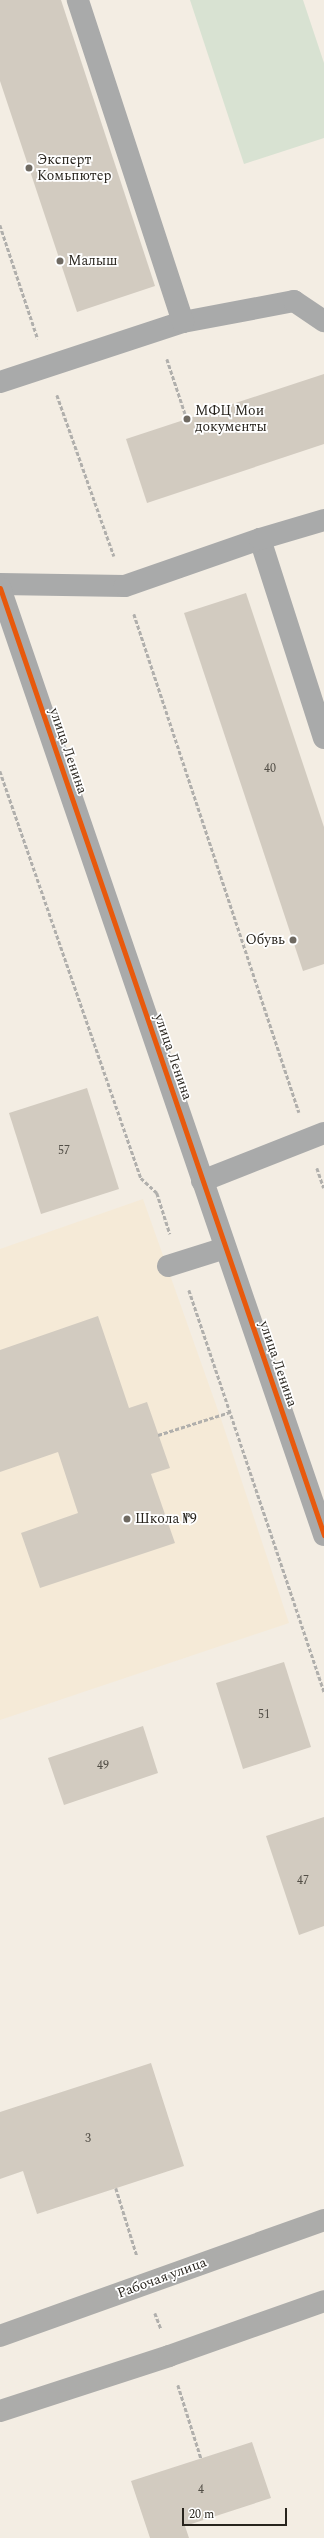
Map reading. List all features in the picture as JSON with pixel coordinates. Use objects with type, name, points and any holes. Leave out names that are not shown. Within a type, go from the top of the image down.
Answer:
[{"type":"main road","name":"Рабочая улица","points":[[0,2336],[324,2220]]},
{"type":"main road","points":[[0,2411],[169,2356],[324,2301]]},
{"type":"street","points":[[78,0],[183,322]]},
{"type":"street","points":[[0,382],[183,322],[294,301],[324,321]]},
{"type":"street","points":[[0,584],[125,586],[260,539],[324,520]]},
{"type":"street","points":[[260,539],[324,738]]},
{"type":"street","name":"улица Ленина","points":[[0,588],[324,1535]]},
{"type":"street","points":[[202,1181],[316,1136]]},
{"type":"street","points":[[174,1265],[225,1248]]},
{"type":"path","points":[[0,225],[47,367],[125,586],[316,1136],[324,1188]]},
{"type":"path","points":[[157,331],[187,419]]},
{"type":"path","points":[[0,771],[141,1178],[157,1193],[174,1265],[230,1412],[324,1692]]},
{"type":"path","points":[[158,1435],[230,1412]]},
{"type":"path","points":[[116,2188],[201,2458]]},
{"type":"shaded area","name":"Школа №9","points":[[143,1199],[220,1416],[289,1623],[0,1720],[0,1249]]},
{"type":"green space","points":[[190,0],[303,0],[324,63],[324,138],[244,164]]},
{"type":"building","points":[[0,0],[61,0],[155,286],[77,312],[0,81]]},
{"type":"building","points":[[324,374],[324,444],[147,503],[126,439]]},
{"type":"building","points":[[246,593],[324,827],[324,964],[303,971],[184,613]]},
{"type":"building","points":[[87,1088],[119,1189],[41,1214],[9,1113]]},
{"type":"building","points":[[98,1316],[129,1408],[147,1402],[170,1468],[151,1474],[175,1543],[40,1588],[21,1533],[78,1513],[58,1452],[0,1472],[0,1350]]},
{"type":"building","points":[[284,1662],[311,1747],[243,1769],[216,1683]]},
{"type":"building","points":[[143,1726],[158,1773],[64,1805],[48,1758]]},
{"type":"building","points":[[324,1817],[324,1926],[299,1935],[266,1836]]},
{"type":"building","points":[[151,2063],[184,2166],[37,2214],[23,2171],[0,2179],[0,2112]]},
{"type":"building","points":[[252,2442],[271,2498],[185,2526],[189,2538],[150,2538],[131,2481]]},
{"type":"cycle path","points":[[0,588],[324,1535]]},
{"type":"place","name":"Эксперт Комьпютер","points":[[29,168]]},
{"type":"place","name":"Малыш","points":[[60,261]]},
{"type":"place","name":"МФЦ Мои документы","points":[[187,419]]},
{"type":"place","name":"Обувь","points":[[293,940]]},
{"type":"place","name":"Школа №9","points":[[127,1519]]}]
